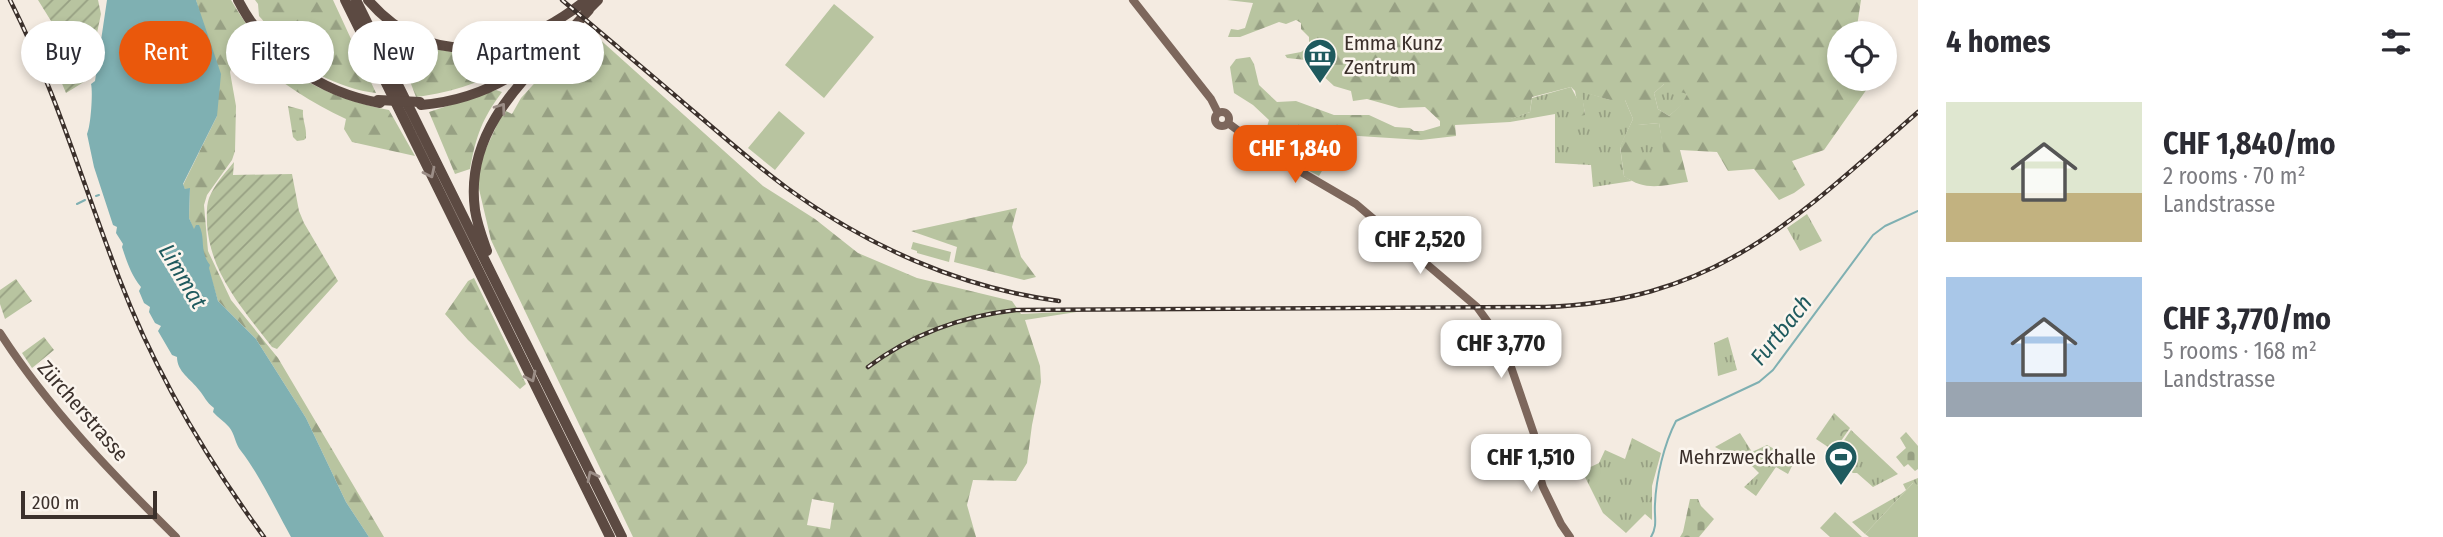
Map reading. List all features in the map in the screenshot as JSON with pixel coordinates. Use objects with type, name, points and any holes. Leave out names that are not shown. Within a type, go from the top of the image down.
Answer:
[{"type":"highway","points":[[240,0],[265,40],[295,67],[340,92],[379,102],[421,104],[466,97],[502,81],[537,58],[589,3]]},
{"type":"highway","points":[[345,0],[610,537]]},
{"type":"highway","points":[[356,0],[622,537]]},
{"type":"highway","points":[[368,0],[386,18],[412,34],[446,46],[473,48],[500,46],[523,39],[598,0]]},
{"type":"highway","points":[[496,282],[475,214],[474,174],[482,142],[502,105],[589,3]]},
{"type":"main road","points":[[1133,0],[1218,113],[1227,114],[1228,123],[1266,152],[1356,204],[1477,307],[1493,328],[1509,361],[1529,414],[1544,487],[1570,537]]},
{"type":"main road","name":"Zürcherstrasse","points":[[0,333],[34,384],[65,421],[176,537]]},
{"type":"green space","points":[[38,0],[98,0],[100,21],[51,21]]},
{"type":"green space","points":[[196,0],[231,0],[245,21],[226,21],[226,84],[232,84],[236,106],[235,151],[232,160],[207,195],[204,205],[208,251],[231,300],[278,358],[384,537],[369,537],[346,502],[306,418],[256,339],[218,301],[189,218],[190,189],[185,189],[183,185],[217,116],[212,84],[212,21],[202,21]]},
{"type":"green space","points":[[255,0],[333,0],[348,32],[348,84],[372,84],[376,93],[334,82],[334,21],[263,21],[259,16]]},
{"type":"green space","points":[[1227,0],[1861,0],[1858,21],[1827,21],[1827,91],[1866,91],[1824,150],[1792,161],[1805,185],[1779,200],[1754,169],[1728,171],[1717,152],[1680,150],[1688,182],[1647,186],[1632,181],[1624,176],[1620,146],[1633,119],[1625,100],[1610,100],[1582,92],[1585,115],[1580,116],[1575,91],[1571,87],[1532,97],[1530,112],[1511,119],[1510,122],[1455,125],[1456,136],[1421,140],[1343,135],[1319,176],[1277,154],[1264,137],[1269,120],[1253,105],[1234,93],[1230,67],[1236,59],[1250,57],[1259,85],[1277,102],[1296,101],[1334,115],[1369,115],[1395,127],[1410,128],[1414,131],[1440,126],[1440,121],[1425,107],[1399,108],[1367,99],[1353,101],[1351,91],[1334,86],[1306,60],[1287,58],[1285,55],[1301,52],[1309,46],[1309,37],[1301,29],[1301,23],[1296,20],[1286,24],[1279,22],[1240,37],[1228,37],[1231,29],[1245,28],[1253,3]],"holes":[[[1664,84],[1676,84],[1677,91],[1687,94],[1682,104],[1669,116],[1658,109],[1654,93]],[[1659,123],[1664,155],[1638,155],[1638,125]]]},
{"type":"green space","points":[[834,4],[874,37],[824,98],[785,65]]},
{"type":"green space","points":[[604,43],[763,186],[815,219],[858,253],[917,278],[1012,301],[1021,314],[1083,311],[1025,320],[1040,366],[1041,382],[1027,463],[1016,481],[973,480],[967,505],[976,537],[633,537],[491,240],[479,189],[479,174],[483,155],[504,110],[512,114],[521,98],[534,84],[604,84]],"holes":[[[812,499],[834,503],[830,529],[807,525]]]},
{"type":"green space","points":[[438,49],[452,52],[452,84],[470,84],[416,97],[411,84],[438,84]]},
{"type":"green space","points":[[62,84],[81,84],[66,93]]},
{"type":"green space","points":[[285,84],[313,84],[338,96],[389,110],[415,156],[352,142],[344,129],[346,119]]},
{"type":"green space","points":[[1664,84],[1677,84],[1687,94],[1683,104],[1669,116],[1658,109],[1654,93]]},
{"type":"green space","points":[[1571,87],[1585,114],[1581,91],[1610,100],[1625,100],[1633,119],[1620,147],[1624,176],[1632,181],[1593,187],[1591,165],[1555,163],[1555,114],[1510,122],[1510,119],[1530,112],[1532,98]]},
{"type":"green space","points":[[496,90],[502,92],[481,128],[470,169],[455,174],[429,112]]},
{"type":"green space","points":[[288,106],[303,110],[306,134],[304,140],[297,141],[293,137]]},
{"type":"green space","points":[[779,111],[805,133],[775,170],[748,148]]},
{"type":"green space","points":[[1659,123],[1665,155],[1637,155],[1637,125]]},
{"type":"green space","points":[[234,162],[233,175],[292,174],[304,223],[338,281],[277,349],[272,347],[230,291],[210,243],[207,225],[209,198]]},
{"type":"green space","points":[[1017,208],[1012,227],[1021,257],[1036,277],[1024,280],[954,262],[957,247],[911,231]]},
{"type":"green space","points":[[1807,214],[1822,241],[1800,251],[1787,228]]},
{"type":"green space","points":[[913,242],[951,252],[949,262],[917,253],[911,249]]},
{"type":"green space","points":[[474,278],[526,384],[520,389],[468,340],[445,314],[468,281]]},
{"type":"green space","points":[[16,279],[32,301],[5,319],[0,304],[0,290]]},
{"type":"green space","points":[[44,337],[54,350],[32,368],[22,353]]},
{"type":"green space","points":[[1728,337],[1737,370],[1718,376],[1714,343]]},
{"type":"green space","points":[[1834,413],[1850,428],[1834,451],[1816,439]]},
{"type":"green space","points":[[1851,430],[1898,474],[1873,487],[1857,473],[1832,458]]},
{"type":"green space","points":[[1906,432],[1918,446],[1918,469],[1915,471],[1908,464],[1904,467],[1896,457],[1906,448],[1900,438]]},
{"type":"green space","points":[[1740,433],[1752,452],[1767,445],[1795,460],[1788,474],[1776,467],[1756,496],[1744,487],[1759,473],[1737,451],[1732,456],[1715,447]]},
{"type":"green space","points":[[1632,438],[1661,453],[1652,486],[1652,520],[1645,514],[1626,533],[1603,513],[1582,471],[1599,463],[1605,450],[1625,459]]},
{"type":"green space","points":[[1918,478],[1918,486],[1913,483],[1865,534],[1852,522],[1901,494],[1906,490],[1903,484]]},
{"type":"green space","points":[[1914,482],[1918,486],[1918,537],[1869,537],[1865,534]]},
{"type":"green space","points":[[1690,499],[1698,499],[1714,519],[1699,537],[1680,537],[1683,532]]},
{"type":"green space","points":[[1835,512],[1862,537],[1830,537],[1820,528]]},
{"type":"water","name":"Limmat","points":[[107,0],[196,0],[203,21],[119,21],[119,84],[212,84],[212,47],[221,74],[217,116],[183,184],[185,189],[190,188],[189,218],[194,229],[199,225],[201,230],[218,301],[256,339],[306,418],[346,502],[369,537],[291,537],[231,430],[213,412],[214,408],[182,371],[177,357],[172,355],[158,331],[161,326],[155,323],[149,312],[150,307],[144,303],[139,291],[141,287],[116,233],[117,227],[113,225],[94,167],[87,134],[90,124],[91,84],[105,84],[104,21]]},
{"type":"waterway","points":[[77,204],[85,200]]},
{"type":"waterway","name":"Furtbach","points":[[1651,537],[1655,525],[1659,472],[1676,421],[1759,382],[1773,370],[1873,235],[1885,226],[1918,211]]},
{"type":"railway","points":[[10,0],[55,102],[119,278],[148,346],[202,445],[264,537]]},
{"type":"railway","points":[[562,0],[763,169],[849,228],[882,246],[951,275],[1022,295],[1059,301]]},
{"type":"railway","points":[[868,367],[902,345],[939,328],[1016,310],[1545,307],[1605,301],[1659,289],[1707,271],[1751,247],[1792,219],[1918,112]]},
{"type":"place","name":"Emma Kunz Zentrum","points":[[1320,85]]},
{"type":"place","name":"Mehrzweckhalle","points":[[1841,487]]}]
